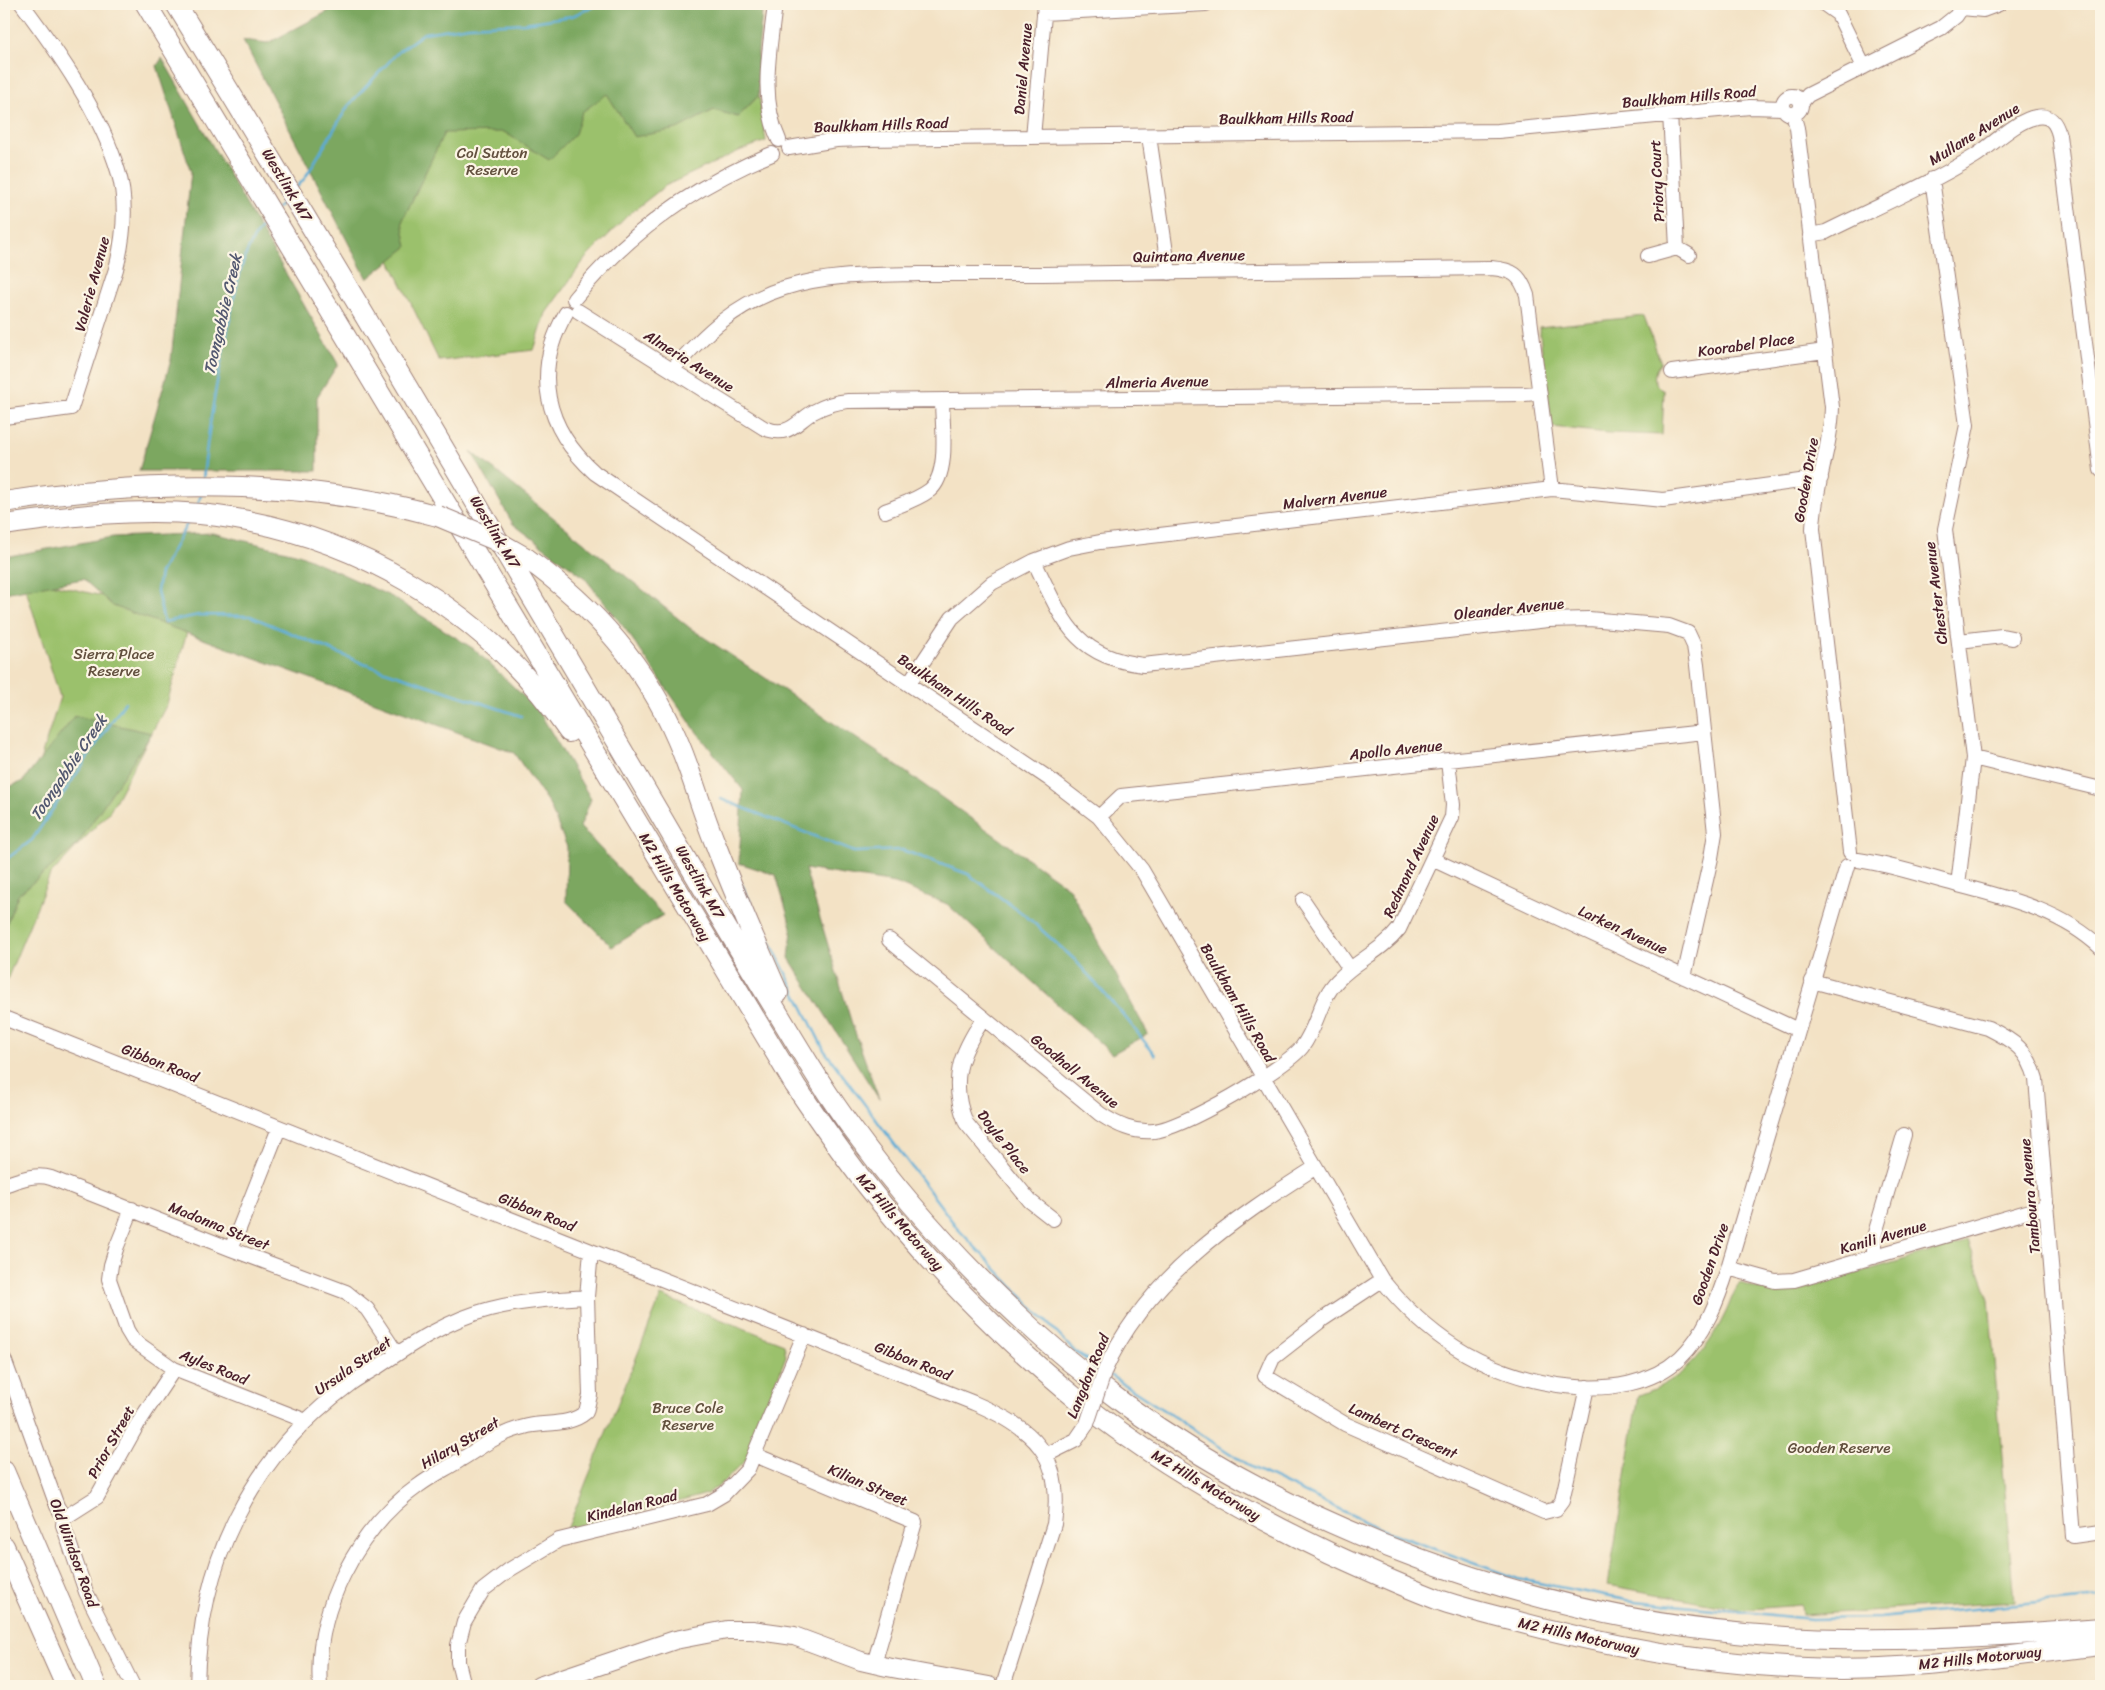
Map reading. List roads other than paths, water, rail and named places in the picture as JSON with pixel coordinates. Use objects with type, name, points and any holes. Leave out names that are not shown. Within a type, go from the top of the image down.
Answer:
[{"type":"highway","name":"Westlink M7","points":[[146,4],[612,782]]},
{"type":"highway","name":"Westlink M7","points":[[176,4],[336,267],[809,1064]]},
{"type":"highway","points":[[4,502],[97,491],[154,488],[249,488],[358,498],[396,504],[438,516],[493,539],[526,558],[573,594],[605,626],[633,661],[663,710],[678,740],[736,896],[809,1064]]},
{"type":"highway","points":[[4,525],[146,512],[199,514],[241,519],[290,530],[367,559],[413,583],[458,614],[505,656],[563,722],[589,761],[612,782]]},
{"type":"highway","name":"M2 Hills Motorway","points":[[612,782],[795,1085],[862,1179],[919,1247],[988,1318],[1077,1399],[1118,1430],[1186,1475],[1276,1528],[1385,1579],[1444,1601],[1556,1632],[1664,1654],[1740,1664],[1799,1668],[1860,1669],[1922,1665],[2101,1645]]},
{"type":"highway","name":"M2 Hills Motorway","points":[[809,1064],[854,1132],[907,1197],[987,1284],[1074,1365],[1120,1401],[1176,1438],[1249,1481],[1343,1527],[1446,1567],[1512,1589],[1565,1603],[1628,1616],[1721,1631],[1858,1639],[1923,1638],[2101,1628]]},
{"type":"highway","name":"Old Windsor Road","points":[[4,1471],[96,1686]]},
{"type":"highway","points":[[4,1546],[66,1686]]},
{"type":"main road","points":[[539,1686],[570,1681],[676,1640],[727,1630],[759,1630],[794,1636],[874,1664],[989,1686]]},
{"type":"street","name":"Valerie Avenue","points":[[4,417],[71,408],[116,269],[124,224],[119,172],[110,149],[68,70],[22,4]]},
{"type":"street","points":[[774,4],[767,90],[773,126],[784,144]]},
{"type":"street","points":[[1045,8],[1206,4]]},
{"type":"street","points":[[1824,4],[1838,14],[1864,67]]},
{"type":"street","points":[[1792,108],[1808,95],[1941,28],[1956,16],[1963,6],[1983,10],[1999,4]]},
{"type":"street","name":"Daniel Avenue","points":[[1033,137],[1045,8]]},
{"type":"street","name":"Baulkham Hills Road","points":[[1316,1167],[1142,870],[1099,817],[1048,778],[595,473],[581,461],[564,439],[556,422],[548,380],[552,344],[573,308],[614,254],[680,200],[725,174],[772,154],[781,158],[788,154],[784,144],[864,139],[1498,131],[1670,113],[1750,107],[1792,108]]},
{"type":"street","name":"Gooden Drive","points":[[1316,1167],[1382,1280],[1404,1306],[1422,1323],[1468,1355],[1495,1368],[1528,1379],[1556,1384],[1587,1387],[1638,1382],[1656,1374],[1680,1358],[1698,1336],[1707,1321],[1728,1268],[1812,982],[1852,859],[1814,545],[1813,519],[1832,418],[1797,128],[1792,108]]},
{"type":"street","name":"Priory Court","points":[[1670,113],[1677,248]]},
{"type":"street","name":"Mullane Avenue","points":[[1810,235],[1826,232],[1932,179],[1975,156],[2022,122],[2034,117],[2043,116],[2051,119],[2056,124],[2101,470]]},
{"type":"street","points":[[1149,136],[1169,273]]},
{"type":"street","name":"Chester Avenue","points":[[1932,179],[1967,425],[1945,529],[1973,758],[1958,885]]},
{"type":"street","points":[[1648,256],[1677,248],[1689,255]]},
{"type":"street","name":"Quintana Avenue","points":[[672,370],[698,340],[718,322],[737,310],[783,288],[812,280],[864,275],[1491,268],[1514,273],[1523,283],[1527,295],[1552,489]]},
{"type":"street","name":"Almeria Avenue","points":[[573,308],[764,428],[785,438],[816,410],[835,403],[848,401],[1524,394],[1540,392]]},
{"type":"street","name":"Koorabel Place","points":[[1672,372],[1825,351]]},
{"type":"street","points":[[885,511],[924,494],[940,478],[943,464],[942,400]]},
{"type":"street","name":"Malvern Avenue","points":[[909,683],[952,618],[992,583],[1034,561],[1069,548],[1100,542],[1552,489],[1663,500],[1821,478]]},
{"type":"street","name":"Oleander Avenue","points":[[1034,561],[1060,614],[1086,646],[1112,659],[1143,665],[1548,620],[1589,619],[1681,629],[1688,633],[1694,646],[1715,833],[1684,977]]},
{"type":"street","points":[[1959,641],[2002,636],[2012,638]]},
{"type":"street","name":"Apollo Avenue","points":[[1099,817],[1120,796],[1704,732]]},
{"type":"street","points":[[1973,758],[2101,788]]},
{"type":"street","name":"Redmond Avenue","points":[[1263,1077],[1285,1062],[1303,1044],[1325,996],[1338,980],[1350,969],[1381,948],[1400,929],[1434,860],[1452,817],[1453,805],[1448,761]]},
{"type":"street","points":[[1852,859],[1905,870],[2028,904],[2082,931],[2101,948]]},
{"type":"street","name":"Larken Avenue","points":[[1434,860],[1798,1030]]},
{"type":"street","points":[[1303,900],[1350,969]]},
{"type":"street","name":"Goodhall Avenue","points":[[889,940],[1100,1114],[1132,1130],[1152,1131],[1168,1128],[1202,1112],[1263,1077]]},
{"type":"street","name":"Tamboura Avenue","points":[[1812,982],[1988,1028],[2022,1050],[2031,1062],[2036,1079],[2073,1536],[2101,1532]]},
{"type":"street","name":"Gibbon Road","points":[[4,1018],[992,1410],[1029,1433],[1046,1455]]},
{"type":"street","name":"Doyle Place","points":[[984,1018],[970,1039],[962,1058],[957,1083],[960,1108],[966,1123],[1030,1201],[1053,1219]]},
{"type":"street","points":[[231,1249],[279,1128]]},
{"type":"street","points":[[1874,1257],[1874,1237],[1904,1136]]},
{"type":"street","name":"Langdon Road","points":[[1046,1455],[1076,1440],[1087,1424],[1106,1370],[1126,1329],[1156,1292],[1200,1251],[1241,1218],[1316,1167]]},
{"type":"street","name":"Madonna Street","points":[[4,1185],[42,1175],[346,1292],[367,1309],[397,1354]]},
{"type":"street","name":"Kanili Avenue","points":[[1728,1268],[1784,1282],[2047,1206]]},
{"type":"street","name":"Ayles Road","points":[[132,1209],[117,1246],[109,1279],[127,1330],[133,1340],[174,1369],[306,1421]]},
{"type":"street","name":"Hilary Street","points":[[320,1686],[321,1652],[333,1597],[359,1547],[378,1523],[417,1486],[502,1435],[527,1426],[572,1420],[586,1412],[590,1395],[588,1297],[591,1251]]},
{"type":"street","name":"Lambert Crescent","points":[[1382,1280],[1323,1319],[1273,1358],[1265,1376],[1345,1424],[1544,1512],[1556,1509],[1562,1501],[1587,1387]]},
{"type":"street","name":"Ursula Street","points":[[197,1686],[201,1623],[207,1594],[224,1542],[258,1477],[282,1446],[306,1421],[351,1383],[397,1354],[460,1319],[490,1309],[555,1299],[588,1297]]},
{"type":"street","name":"Kindelan Road","points":[[464,1686],[458,1662],[458,1646],[464,1622],[482,1590],[509,1570],[559,1540],[707,1504],[724,1494],[748,1469],[756,1455],[804,1335]]},
{"type":"street","name":"Old Windsor Road","points":[[4,1359],[57,1506],[64,1518],[65,1531],[86,1592],[133,1686]]},
{"type":"street","name":"Prior Street","points":[[64,1518],[85,1506],[100,1493],[136,1425],[174,1369]]},
{"type":"street","name":"Kilian Street","points":[[756,1455],[915,1522],[874,1664]]},
{"type":"street","points":[[1003,1686],[1054,1524],[1057,1502],[1055,1483],[1046,1455]]},
{"type":"waterway","name":"Toongabbie Creek","points":[[297,187],[305,178],[348,106],[399,51],[424,33],[469,26],[525,23],[572,16],[599,4]]},
{"type":"waterway","name":"Toongabbie Creek","points":[[278,208],[286,199]]},
{"type":"waterway","name":"Toongabbie Creek","points":[[203,480],[213,404],[240,272],[250,245],[266,221]]},
{"type":"waterway","name":"Toongabbie Creek","points":[[197,507],[201,495]]},
{"type":"waterway","points":[[188,522],[160,573],[157,591],[164,622],[199,615],[250,616],[364,664],[521,716]]},
{"type":"waterway","name":"Toongabbie Creek","points":[[4,861],[32,840],[125,702]]},
{"type":"waterway","points":[[721,799],[854,852],[902,850],[968,874],[1026,916],[1075,960],[1125,1017],[1155,1055]]},
{"type":"waterway","points":[[742,885],[824,1050],[958,1229],[1075,1352],[1100,1368]]},
{"type":"waterway","points":[[1108,1374],[1251,1467],[1383,1530],[1518,1579],[1626,1600],[1811,1619],[1878,1618],[2101,1597]]},
{"type":"park label","name":"Col Sutton Reserve","points":[[492,162]]},
{"type":"park label","name":"Sierra Place Reserve","points":[[114,662]]},
{"type":"park label","name":"Bruce Cole Reserve","points":[[688,1416]]},
{"type":"park label","name":"Gooden Reserve","points":[[1839,1448]]}]
